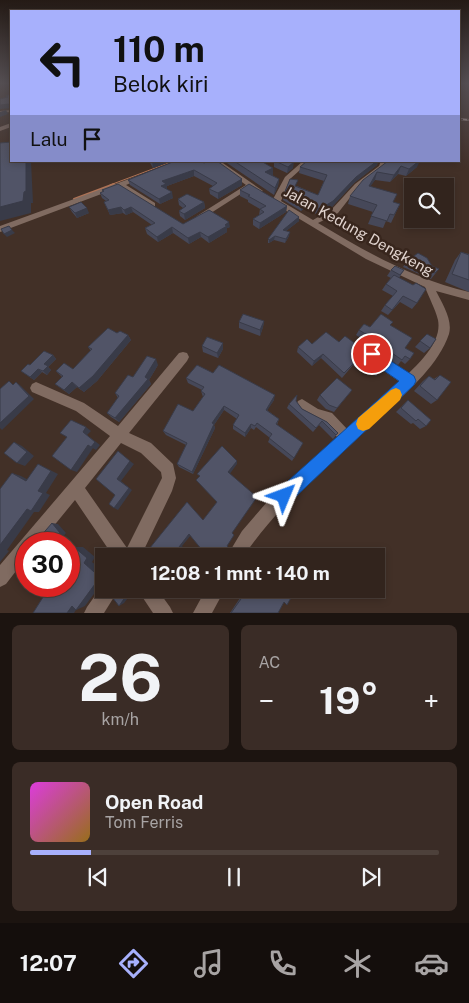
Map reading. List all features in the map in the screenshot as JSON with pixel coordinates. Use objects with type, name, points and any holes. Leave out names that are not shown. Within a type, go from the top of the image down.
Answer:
[{"type":"street","name":"Jalan Kedung Dengkeng","points":[[217,162],[271,198],[404,274],[429,285],[469,296]]},
{"type":"street","points":[[313,223],[335,211],[357,185],[382,167],[384,162]]},
{"type":"street","points":[[291,165],[305,163]]},
{"type":"street","points":[[271,198],[305,163]]},
{"type":"street","points":[[0,229],[146,175]]},
{"type":"street","points":[[120,184],[160,211]]},
{"type":"street","points":[[193,223],[250,185]]},
{"type":"street","points":[[241,548],[272,508],[409,381],[440,344],[444,332],[442,319],[429,285]]},
{"type":"street","points":[[372,354],[409,381]]},
{"type":"street","points":[[38,532],[183,357]]},
{"type":"street","points":[[36,388],[80,407],[120,435],[146,448],[168,469],[169,478],[160,501],[136,548]]},
{"type":"street","points":[[302,404],[315,415],[327,418],[347,438]]},
{"type":"street","points":[[76,488],[117,548]]},
{"type":"street","points":[[0,578],[15,560]]},
{"type":"street","points":[[93,613],[104,598]]},
{"type":"street","points":[[153,598],[164,613]]},
{"type":"street","points":[[202,613],[211,598]]},
{"type":"building","points":[[10,142],[10,162],[26,162],[26,191],[24,192],[23,201],[0,207],[0,143]]},
{"type":"building","points":[[173,162],[218,162],[242,179],[218,193],[209,189],[217,183],[194,170],[162,181],[166,184],[161,186],[172,192],[159,199],[128,180]]},
{"type":"building","points":[[236,162],[263,162],[273,168],[265,172],[279,179],[275,188]]},
{"type":"building","points":[[277,162],[294,162],[288,167]]},
{"type":"building","points":[[306,162],[376,162],[356,177],[333,201],[320,209],[306,202],[302,205],[284,194],[290,179],[298,180],[295,186],[318,195],[327,175],[300,167]]},
{"type":"building","points":[[387,162],[418,162],[409,169],[401,166],[394,175],[377,172],[369,186],[397,194],[393,202],[400,204],[394,215],[390,214],[387,221],[371,216],[377,205],[350,196],[363,180]]},
{"type":"building","points":[[118,184],[183,224],[209,210],[229,222],[225,225],[227,226],[208,237],[200,232],[188,238],[172,227],[157,237],[145,228],[155,223],[131,207],[124,210],[121,207],[108,210],[104,202],[109,200],[100,193],[104,191],[102,190]]},
{"type":"building","points":[[249,184],[287,206],[260,223],[253,219],[264,212],[260,209],[266,206],[240,190]]},
{"type":"building","points":[[187,194],[204,202],[184,214],[179,211],[186,206],[178,199]]},
{"type":"building","points":[[81,202],[87,208],[75,213],[69,207]]},
{"type":"building","points":[[289,210],[299,217],[283,230],[290,232],[286,239],[275,236],[269,240],[268,239]]},
{"type":"building","points":[[9,226],[12,230],[4,234],[1,229]]},
{"type":"building","points":[[461,252],[469,255],[469,280],[452,274]]},
{"type":"building","points":[[418,253],[427,258],[432,266],[439,269],[435,273],[406,262]]},
{"type":"building","points":[[395,266],[404,270],[400,275],[391,270]]},
{"type":"building","points":[[394,275],[413,285],[416,283],[426,289],[417,303],[403,296],[392,310],[385,305],[397,291],[386,284]]},
{"type":"building","points":[[243,314],[264,321],[260,330],[239,322]]},
{"type":"building","points":[[381,314],[393,322],[390,325],[412,338],[405,348],[414,353],[410,359],[405,356],[402,360],[379,344],[368,343],[372,338],[359,330],[364,324],[370,327]]},
{"type":"building","points":[[108,328],[117,333],[120,331],[128,335],[93,376],[79,388],[72,382],[64,390],[55,384],[63,376],[56,371],[64,363],[73,369],[92,349],[88,347]]},
{"type":"building","points":[[326,332],[339,342],[345,336],[364,350],[360,355],[364,358],[360,363],[356,361],[344,373],[323,354],[314,361],[298,347],[307,339],[312,344]]},
{"type":"building","points":[[427,334],[436,339],[430,348],[420,341]]},
{"type":"building","points":[[207,337],[223,343],[217,353],[202,346]]},
{"type":"building","points":[[44,351],[53,355],[44,364],[48,366],[43,371],[38,369],[30,377],[21,371],[28,364],[30,365]]},
{"type":"building","points":[[147,356],[156,359],[145,377],[148,379],[115,418],[107,413],[119,396],[115,393],[128,375],[133,377]]},
{"type":"building","points":[[376,359],[385,365],[380,370],[372,364]]},
{"type":"building","points":[[197,365],[213,373],[219,365],[275,395],[266,410],[279,419],[276,424],[303,443],[294,458],[269,438],[272,434],[257,423],[255,426],[251,424],[245,433],[233,425],[239,415],[224,406],[212,423],[214,424],[192,472],[177,464],[187,443],[163,431],[178,404],[193,411],[205,394],[201,391],[204,387],[186,378]]},
{"type":"building","points":[[440,375],[451,382],[437,400],[420,386],[429,376],[435,380]]},
{"type":"building","points":[[337,378],[352,390],[337,408],[329,405],[320,395]]},
{"type":"building","points":[[9,381],[13,385],[16,382],[29,396],[0,423],[0,389]]},
{"type":"building","points":[[297,395],[296,401],[302,409],[327,422],[338,433],[336,435],[322,421],[316,428],[289,404]]},
{"type":"building","points":[[408,400],[431,420],[426,426],[418,419],[416,421],[401,408]]},
{"type":"building","points":[[71,420],[86,427],[83,432],[95,442],[91,447],[88,445],[71,470],[52,456],[67,437],[60,433]]},
{"type":"building","points":[[14,442],[27,452],[17,463],[4,453]]},
{"type":"building","points":[[222,446],[237,461],[228,472],[257,497],[232,533],[234,535],[227,546],[229,548],[200,548],[189,534],[180,548],[150,548],[187,502],[203,520],[217,502],[196,480],[200,476],[197,474]]},
{"type":"building","points":[[118,451],[130,461],[117,479],[129,488],[114,508],[109,504],[115,495],[96,479]]},
{"type":"building","points":[[38,464],[51,471],[38,491],[43,493],[31,511],[27,509],[0,545],[0,489],[12,473],[26,481]]},
{"type":"building","points":[[52,523],[59,532],[44,532]]},
{"type":"building","points":[[80,552],[87,558],[84,563],[95,573],[95,584],[76,610],[72,606],[67,613],[33,613],[43,597],[80,597]]},
{"type":"building","points":[[113,598],[125,598],[119,606]]},
{"type":"building","points":[[242,598],[291,598],[287,605],[284,602],[278,613],[231,613]]},
{"type":"waterway","points":[[110,185],[171,162]]},
{"type":"waterway","points":[[74,199],[114,184]]},
{"type":"railway","points":[[460,119],[469,120]]},
{"type":"slow traffic","points":[[363,424],[396,395]]},
{"type":"route","points":[[284,496],[409,381],[372,354]]}]
